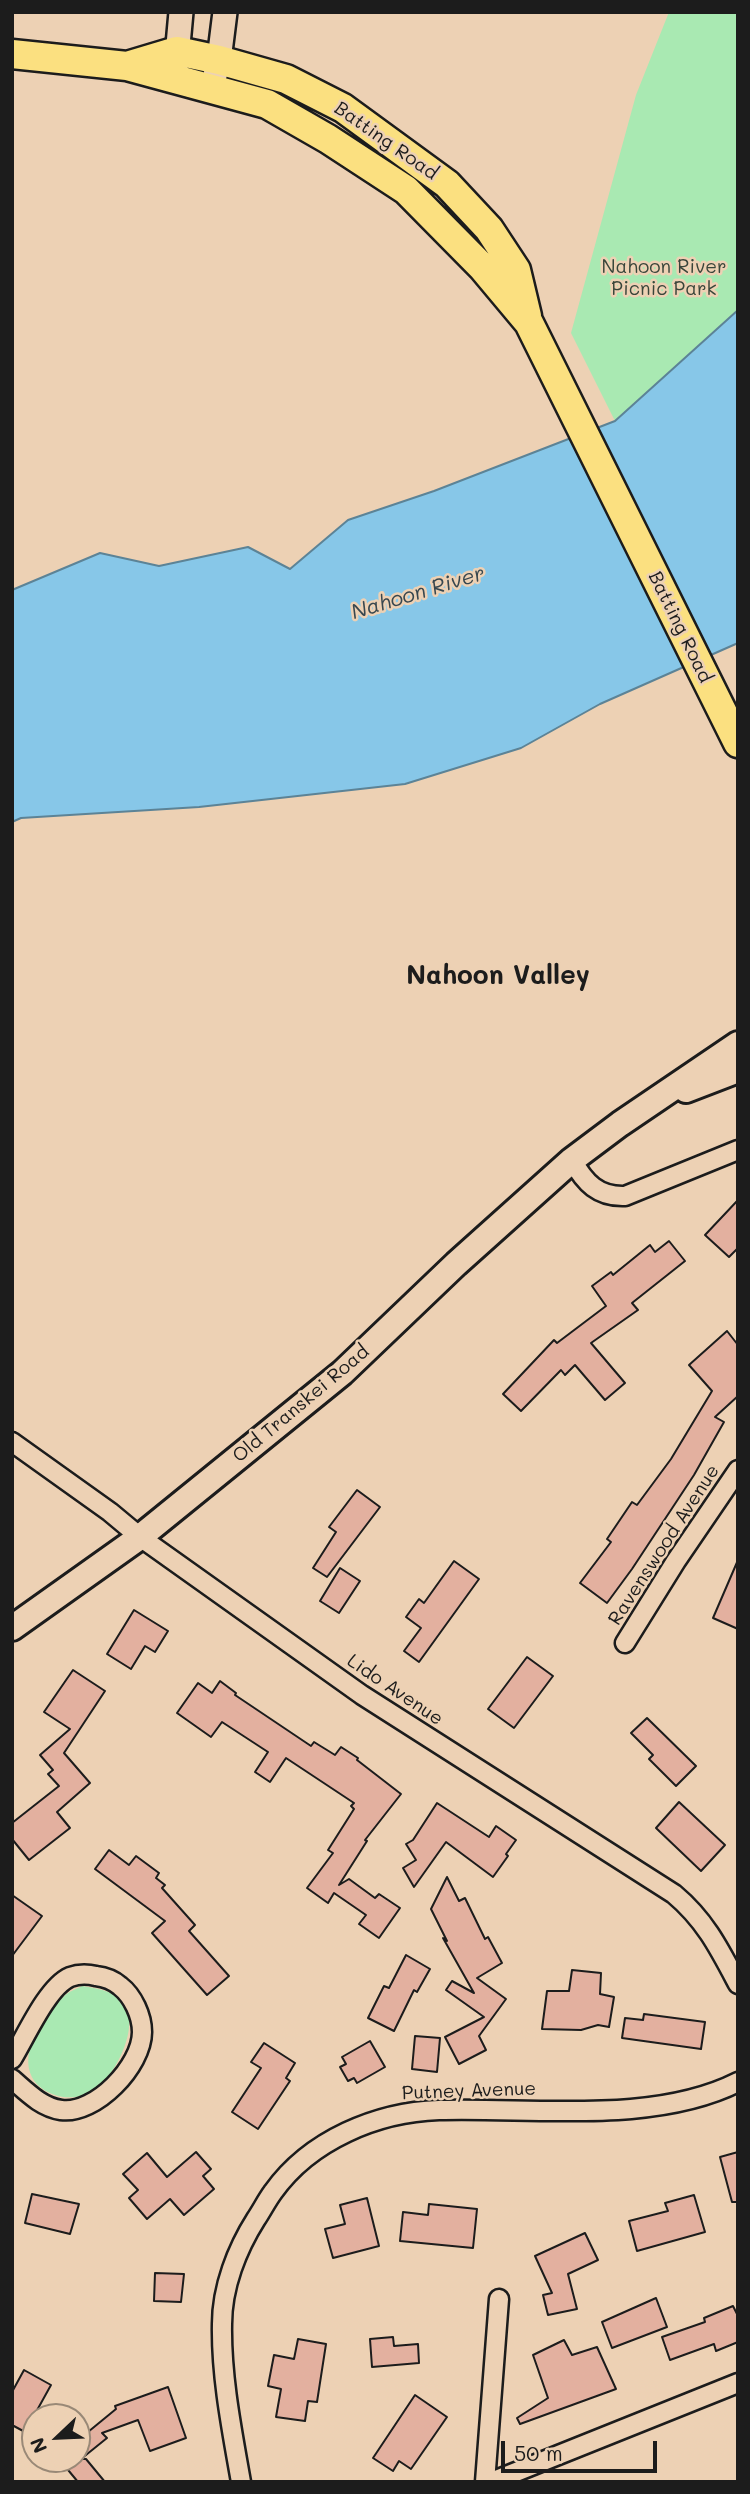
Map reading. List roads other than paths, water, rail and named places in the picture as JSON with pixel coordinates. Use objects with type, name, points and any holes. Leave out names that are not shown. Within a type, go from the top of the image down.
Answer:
[{"type":"main road","name":"Batting Road","points":[[127,66],[177,51],[285,79],[343,108],[447,184],[482,221],[502,246],[516,270],[529,323]]},
{"type":"main road","name":"Batting Road","points":[[12,54],[127,66],[267,104],[328,139],[406,190],[484,268],[529,323],[738,743]]},
{"type":"main road","name":"Old Transkei Road","points":[[12,1628],[140,1537],[342,1373],[456,1264],[572,1160],[738,1044]]},
{"type":"main road","name":"Old Transkei Road","points":[[653,1102],[738,1070]]},
{"type":"street","points":[[175,80],[181,12]]},
{"type":"street","points":[[212,87],[219,60],[225,12]]},
{"type":"street","points":[[572,1160],[580,1175],[595,1190],[625,1196],[738,1150]]},
{"type":"street","name":"Lido Avenue","points":[[12,1442],[362,1695],[674,1894],[708,1929],[738,1984]]},
{"type":"street","name":"Ravenswood Avenue","points":[[625,1643],[676,1561],[732,1492],[738,1470]]},
{"type":"street","points":[[12,2059],[54,1990],[70,1977],[89,1975],[110,1978],[126,1990],[137,2009],[142,2033],[137,2054],[113,2087],[96,2101],[70,2111],[48,2107],[33,2098],[12,2079]]},
{"type":"street","name":"Putney Avenue","points":[[241,2482],[226,2377],[223,2308],[231,2274],[245,2236],[274,2190],[312,2153],[361,2126],[394,2115],[436,2110],[642,2107],[698,2097],[723,2090],[738,2082]]},
{"type":"street","points":[[485,2482],[499,2299]]},
{"type":"street","points":[[491,2482],[738,2383]]},
{"type":"water","name":"Nahoon River","points":[[738,310],[738,643],[600,704],[521,748],[405,784],[199,807],[21,818],[12,822],[12,590],[100,553],[159,566],[248,547],[290,569],[348,520],[434,491],[615,421]]},
{"type":"district","name":"Nahoon Valley","points":[[498,976]]},
{"type":"park label","name":"Nahoon River Picnic Park","points":[[664,278]]}]
